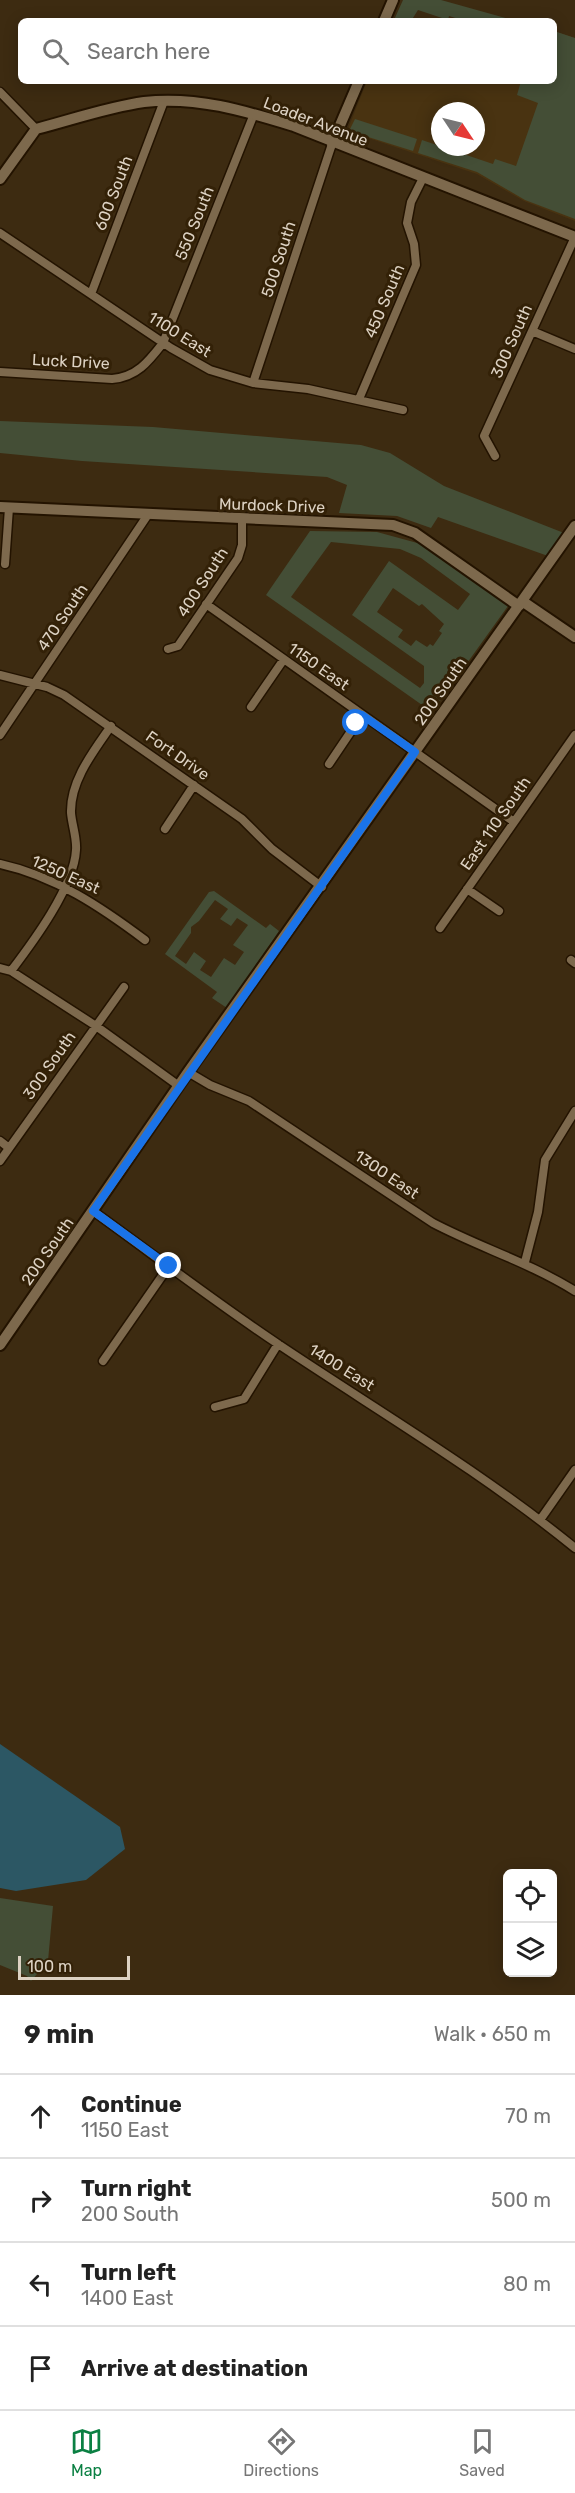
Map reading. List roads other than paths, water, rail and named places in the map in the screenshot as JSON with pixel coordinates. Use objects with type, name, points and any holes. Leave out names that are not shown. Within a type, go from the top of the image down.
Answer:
[{"type":"street","points":[[385,18],[393,0]]},
{"type":"street","points":[[332,144],[358,84]]},
{"type":"street","points":[[0,92],[36,129],[0,178]]},
{"type":"street","name":"600 South","points":[[91,294],[164,101]]},
{"type":"street","name":"Loader Avenue","points":[[36,129],[143,102],[200,102],[294,126],[332,144],[575,237]]},
{"type":"street","name":"550 South","points":[[163,343],[254,114]]},
{"type":"street","name":"500 South","points":[[254,383],[332,144]]},
{"type":"street","name":"450 South","points":[[359,399],[416,265],[414,244],[407,223],[411,202],[423,178]]},
{"type":"street","name":"1100 East","points":[[0,233],[163,343],[210,370],[254,383],[308,388],[403,410]]},
{"type":"street","name":"300 South","points":[[495,456],[484,436],[575,237]]},
{"type":"street","points":[[532,331],[575,349]]},
{"type":"street","name":"Luck Drive","points":[[0,372],[118,378],[145,365],[163,343]]},
{"type":"street","points":[[4,564],[5,508]]},
{"type":"street","name":"Murdock Drive","points":[[5,508],[393,525],[416,533],[575,637]]},
{"type":"street","name":"470 South","points":[[0,735],[147,516]]},
{"type":"street","name":"400 South","points":[[168,649],[178,646],[238,558],[243,545],[242,519]]},
{"type":"street","name":"200 South","points":[[0,1345],[188,1072],[322,887],[575,526]]},
{"type":"street","name":"1150 East","points":[[206,604],[514,822]]},
{"type":"street","points":[[251,707],[284,659]]},
{"type":"street","name":"Fort Drive","points":[[0,675],[35,684],[64,695],[242,819],[272,849],[322,887]]},
{"type":"street","points":[[329,764],[362,715]]},
{"type":"street","points":[[11,971],[39,934],[65,887],[76,851],[71,812],[74,787],[111,726]]},
{"type":"street","name":"East 110 South","points":[[440,928],[575,735]]},
{"type":"street","points":[[165,829],[194,785]]},
{"type":"street","name":"1250 East","points":[[0,864],[65,887],[98,904],[145,940]]},
{"type":"street","points":[[467,889],[499,911]]},
{"type":"street","points":[[0,968],[11,971],[96,1026],[179,1086]]},
{"type":"street","name":"300 South","points":[[0,1161],[124,987]]},
{"type":"street","name":"1300 East","points":[[188,1072],[210,1085],[249,1101],[433,1223],[459,1237],[525,1262],[575,1290]]},
{"type":"street","points":[[525,1262],[538,1212],[545,1160],[575,1111]]},
{"type":"street","points":[[0,1141],[9,1148]]},
{"type":"street","name":"1400 East","points":[[93,1211],[278,1344],[375,1406],[540,1520],[575,1548]]},
{"type":"street","points":[[103,1361],[169,1266]]},
{"type":"street","points":[[215,1407],[244,1399],[278,1344]]},
{"type":"street","points":[[540,1520],[575,1470]]},
{"type":"water","points":[[0,1744],[120,1827],[125,1849],[86,1880],[16,1891],[0,1888]]}]
